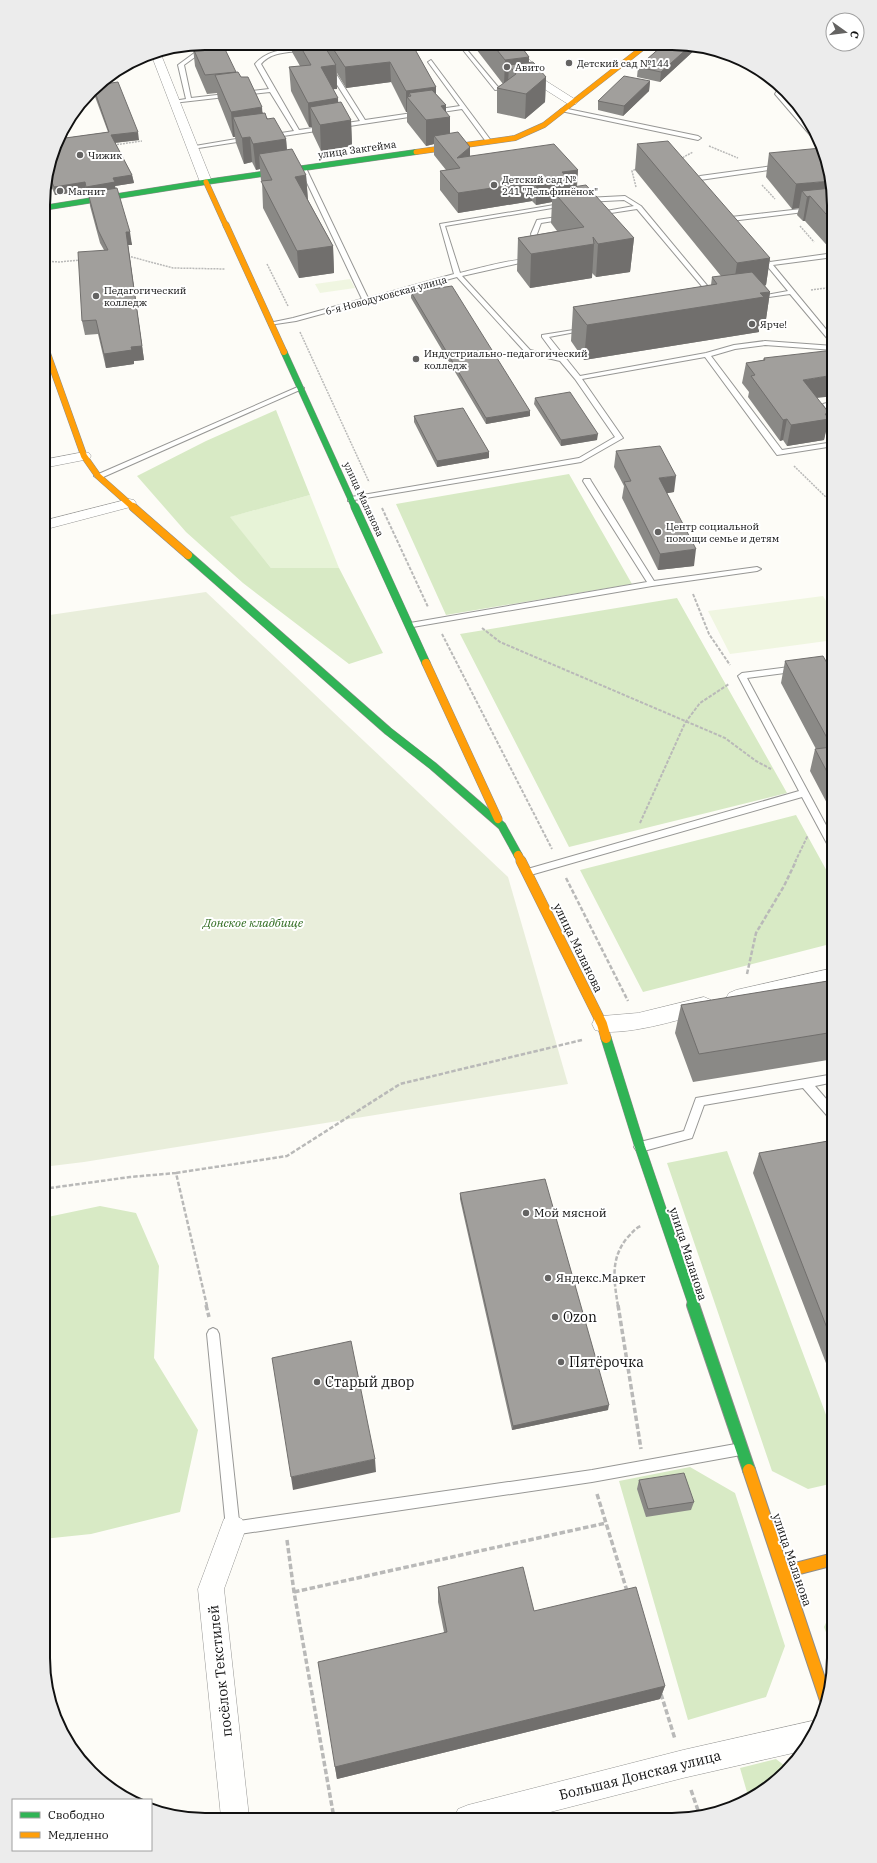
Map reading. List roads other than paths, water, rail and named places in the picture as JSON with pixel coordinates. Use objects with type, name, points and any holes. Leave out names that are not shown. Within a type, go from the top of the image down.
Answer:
[{"type":"street","points":[[516,50],[539,83],[572,102]]},
{"type":"street","name":"улица Закгейма","points":[[50,207],[206,182],[515,138],[544,125],[640,50]]},
{"type":"street","points":[[158,57],[206,182]]},
{"type":"street","name":"улица Маланова","points":[[206,182],[502,826],[527,872],[603,1029],[640,1148],[823,1692]]},
{"type":"street","name":"улица Маланова","points":[[50,361],[84,456],[98,476],[388,731],[433,766],[502,826]]},
{"type":"street","points":[[50,463],[84,456]]},
{"type":"street","points":[[50,524],[129,504]]},
{"type":"street","points":[[603,1029],[827,976]]},
{"type":"street","name":"посёлок Текстилей","points":[[233,1528],[211,1589],[234,1813]]},
{"type":"street","points":[[784,1572],[827,1561]]},
{"type":"street","name":"Большая Донская улица","points":[[491,1813],[683,1764],[805,1737]]},
{"type":"lane","points":[[189,100],[181,65],[201,50]]},
{"type":"lane","points":[[293,50],[276,52],[261,59],[258,64],[259,69],[297,131]]},
{"type":"lane","points":[[465,50],[497,89],[520,86]]},
{"type":"lane","points":[[325,61],[363,122]]},
{"type":"lane","points":[[431,62],[488,142]]},
{"type":"lane","points":[[175,102],[272,90]]},
{"type":"lane","points":[[778,93],[804,125]]},
{"type":"lane","points":[[266,136],[463,107]]},
{"type":"lane","points":[[563,110],[698,138]]},
{"type":"lane","points":[[192,147],[258,138]]},
{"type":"lane","points":[[700,178],[789,166]]},
{"type":"lane","points":[[304,168],[366,300]]},
{"type":"lane","points":[[695,172],[704,184]]},
{"type":"lane","points":[[577,202],[625,198],[638,206],[719,304]]},
{"type":"lane","points":[[535,259],[509,263],[458,275],[442,225],[569,203]]},
{"type":"lane","points":[[593,214],[638,206]]},
{"type":"lane","points":[[731,219],[819,209]]},
{"type":"lane","points":[[727,213],[736,224]]},
{"type":"lane","points":[[539,253],[532,238],[533,230],[539,221],[570,217]]},
{"type":"lane","points":[[754,247],[827,334]]},
{"type":"lane","points":[[768,264],[827,256]]},
{"type":"lane","name":"6-я Новодуховская улица","points":[[271,324],[294,320],[458,275],[510,334],[528,352],[563,359]]},
{"type":"lane","points":[[748,299],[792,292]]},
{"type":"lane","points":[[351,499],[581,460],[618,438],[578,378],[544,336],[590,328]]},
{"type":"lane","points":[[578,378],[707,356],[734,347],[765,343],[827,347]]},
{"type":"lane","points":[[707,356],[780,453],[827,445]]},
{"type":"lane","points":[[98,476],[300,388]]},
{"type":"lane","points":[[587,481],[652,584]]},
{"type":"lane","points":[[410,626],[652,584],[757,569]]},
{"type":"lane","points":[[827,665],[742,676],[827,835]]},
{"type":"lane","points":[[527,872],[804,793]]},
{"type":"lane","points":[[640,1148],[688,1136],[700,1101],[827,1080]]},
{"type":"lane","points":[[806,1084],[827,1108]]},
{"type":"lane","points":[[213,1334],[233,1528],[284,1522],[592,1476],[741,1449]]},
{"type":"place","name":"Детский сад №144","points":[[569,63]]},
{"type":"place","name":"Авито","points":[[507,67]]},
{"type":"place","name":"Чижик","points":[[80,155]]},
{"type":"place","name":"Детский сад № 241 \"Дельфинёнок\"","points":[[494,185]]},
{"type":"place","name":"Магнит","points":[[60,191]]},
{"type":"place","name":"Педагогический колледж","points":[[96,296]]},
{"type":"place","name":"Ярче!","points":[[752,324]]},
{"type":"place","name":"Индустриально-педагогический колледж","points":[[416,359]]},
{"type":"place","name":"Центр социальной помощи семье и детям","points":[[658,532]]},
{"type":"place","name":"Мой мясной","points":[[526,1213]]},
{"type":"place","name":"Яндекс.Маркет","points":[[548,1278]]},
{"type":"place","name":"Ozon","points":[[555,1317]]},
{"type":"place","name":"Пятёрочка","points":[[561,1362]]},
{"type":"place","name":"Старый двор","points":[[317,1382]]},
{"type":"park label","name":"Донское кладбище","points":[[253,923]]}]
